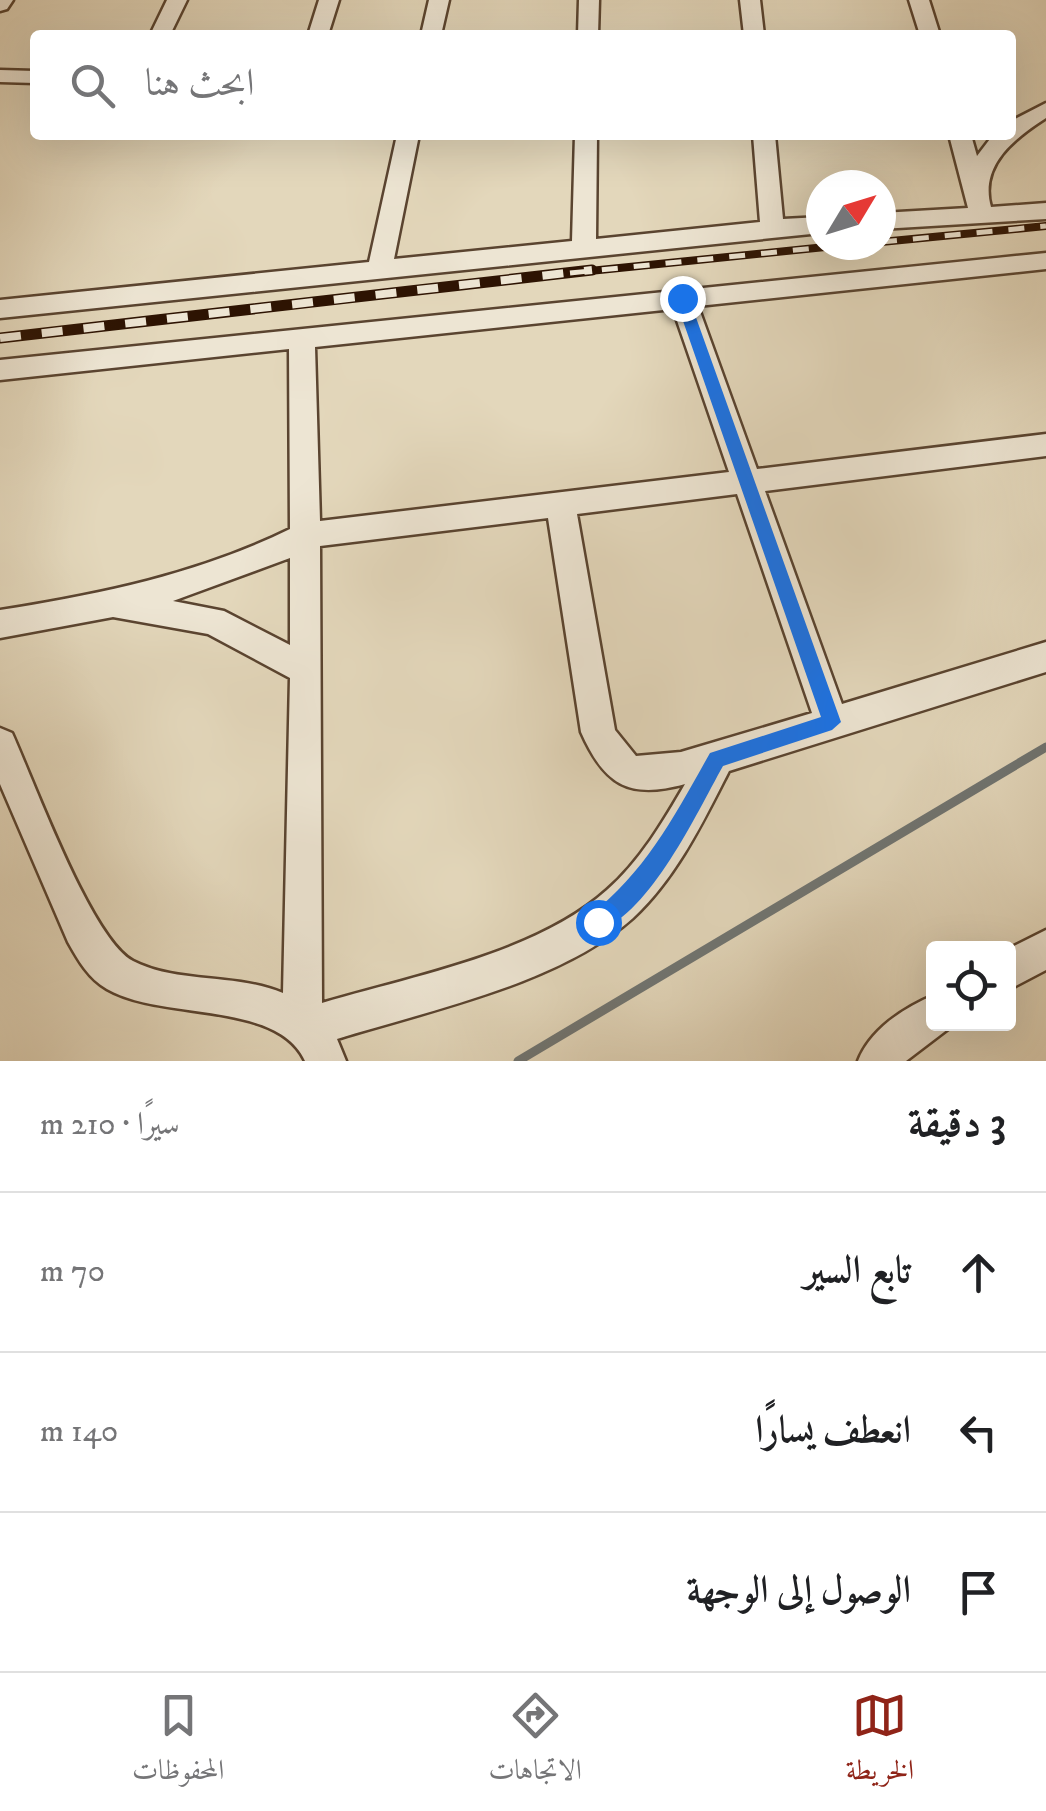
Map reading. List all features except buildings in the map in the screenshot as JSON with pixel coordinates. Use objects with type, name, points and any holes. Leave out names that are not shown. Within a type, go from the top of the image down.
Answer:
[{"type":"street","points":[[162,30],[177,0]]},
{"type":"street","points":[[320,30],[329,0]]},
{"type":"street","points":[[432,30],[439,0]]},
{"type":"street","points":[[588,30],[589,0]]},
{"type":"street","points":[[750,0],[753,30]]},
{"type":"street","points":[[919,0],[928,30]]},
{"type":"street","points":[[0,76],[30,77]]},
{"type":"street","points":[[1016,128],[1046,109]]},
{"type":"street","points":[[380,268],[407,140]]},
{"type":"street","points":[[584,246],[586,140]]},
{"type":"street","points":[[764,140],[771,227]]},
{"type":"street","points":[[962,140],[982,216]]},
{"type":"street","points":[[978,192],[989,153],[1001,140]]},
{"type":"street","points":[[896,221],[1046,212]]},
{"type":"street","points":[[0,309],[806,226]]},
{"type":"street","points":[[0,370],[682,298],[1042,268]]},
{"type":"street","points":[[682,298],[832,722]]},
{"type":"street","points":[[302,339],[313,1036]]},
{"type":"street","points":[[0,624],[112,607],[250,563],[307,535],[1046,445]]},
{"type":"street","points":[[560,503],[598,732],[605,750],[628,772],[649,776],[717,759],[1046,657]]},
{"type":"street","points":[[112,607],[213,621],[307,670]]},
{"type":"street","points":[[0,744],[81,929],[112,969],[144,984],[258,1006],[313,1036],[576,938],[618,906],[662,858],[717,759]]},
{"type":"street","points":[[1016,966],[1046,949]]},
{"type":"street","points":[[878,1061],[900,1038],[926,1020]]},
{"type":"waterway","points":[[518,1061],[1046,747]]},
{"type":"railway","points":[[896,241],[1046,226]]},
{"type":"railway","points":[[570,273],[806,249]]},
{"type":"railway","points":[[0,338],[592,270]]},
{"type":"route","points":[[598,922],[662,858],[717,759],[832,722],[682,298]]}]
